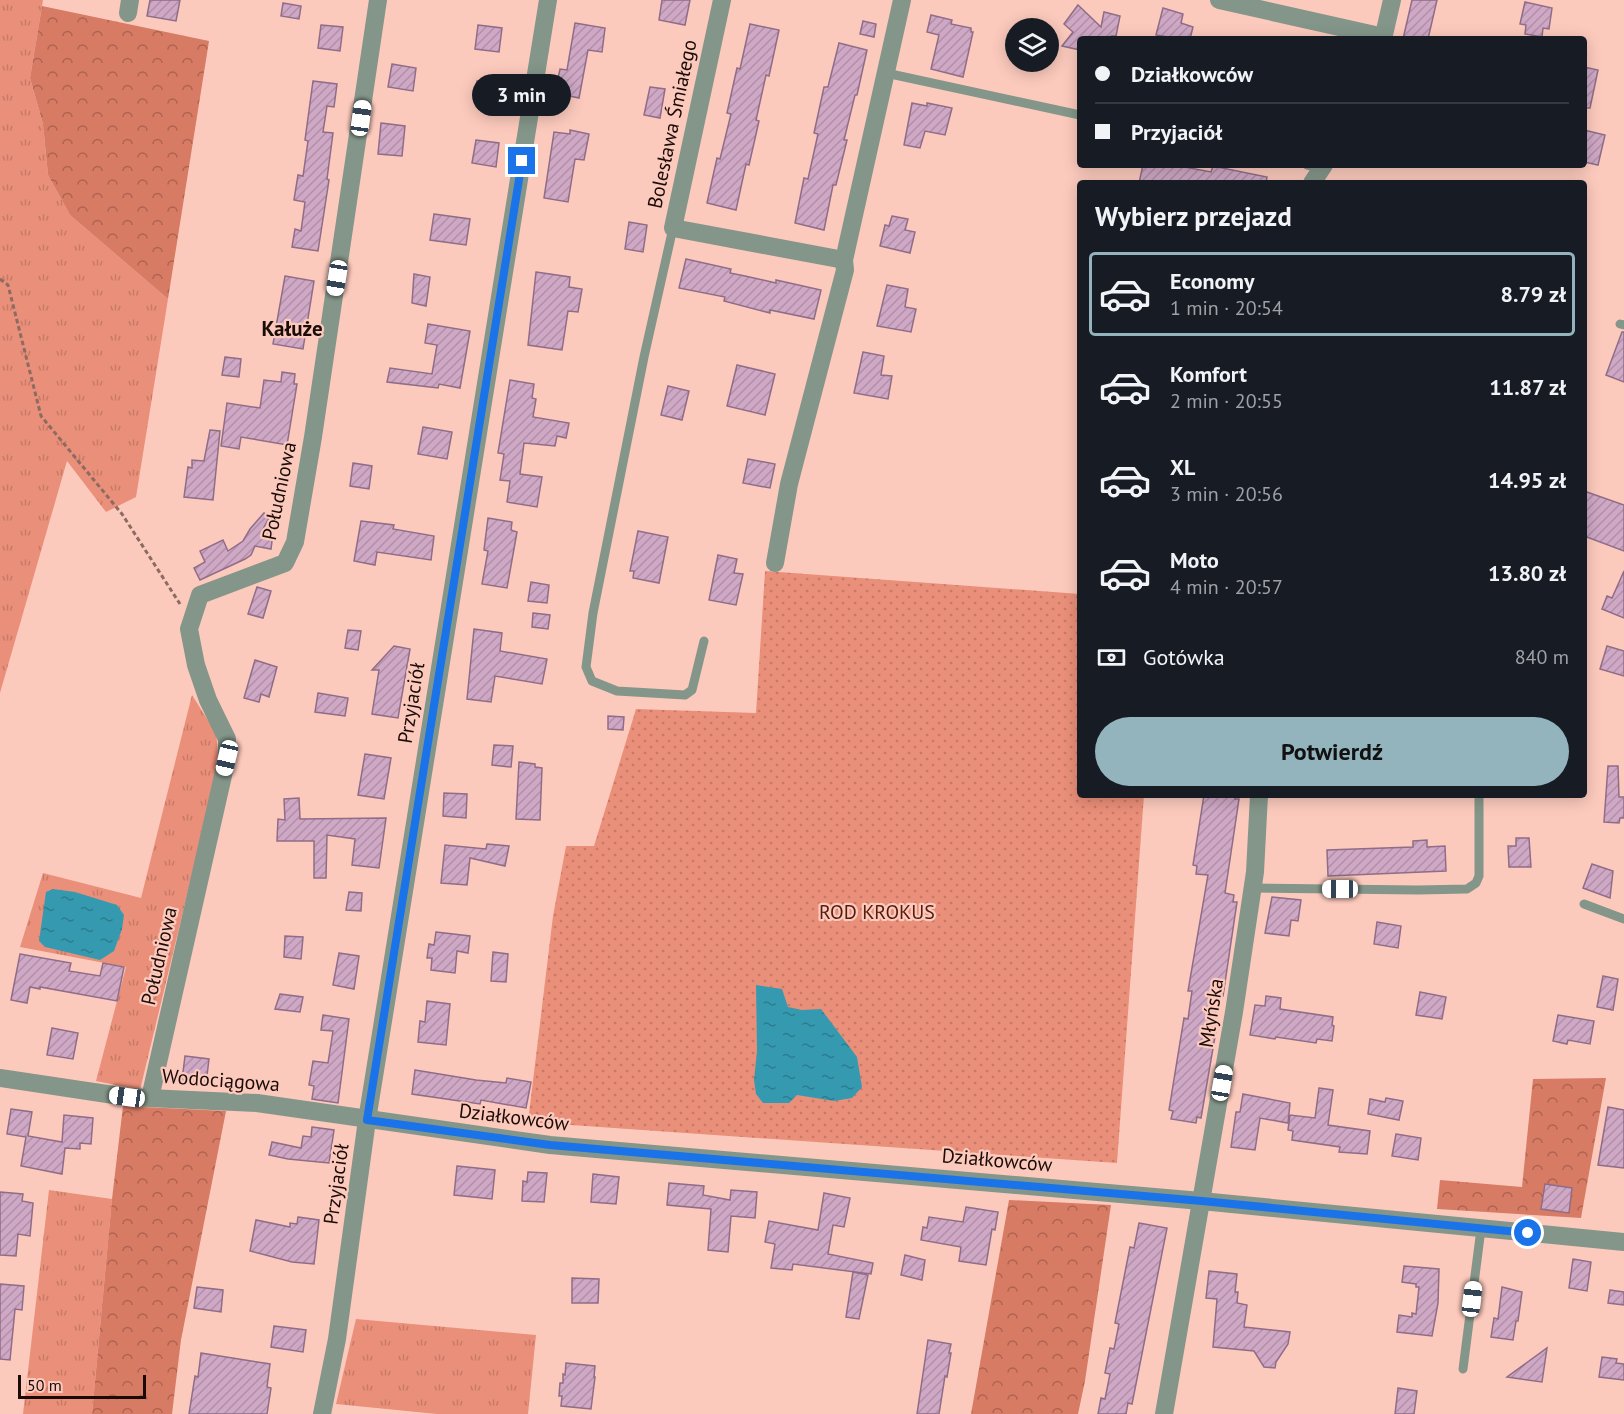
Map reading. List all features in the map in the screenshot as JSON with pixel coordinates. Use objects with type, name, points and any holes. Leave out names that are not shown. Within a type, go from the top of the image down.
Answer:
[{"type":"street","name":"Południowa","points":[[150,1098],[227,758],[227,739],[208,700],[196,664],[189,629],[200,596],[285,563],[295,542],[313,437],[378,0]]},
{"type":"street","name":"Przyjaciół","points":[[322,1414],[337,1339],[367,1120],[548,0]]},
{"type":"street","name":"Bolesława Śmiałego","points":[[722,0],[673,228],[844,260]]},
{"type":"street","points":[[775,562],[789,484],[845,270],[844,260],[902,0]]},
{"type":"street","points":[[1219,0],[1375,36]]},
{"type":"street","points":[[1384,36],[1392,0]]},
{"type":"street","name":"Młyńska","points":[[1164,1414],[1234,1012],[1252,888],[1258,798]]},
{"type":"street","name":"Wodociągowa","points":[[0,1078],[127,1097],[257,1103],[367,1120]]},
{"type":"street","name":"Działkowców","points":[[367,1120],[550,1145],[1202,1201],[1624,1242]]},
{"type":"lane","points":[[886,73],[1077,114]]},
{"type":"lane","points":[[673,228],[644,357],[598,590],[586,667],[592,681],[617,691],[685,695],[692,690],[704,641]]},
{"type":"lane","points":[[1252,888],[1467,889],[1476,883],[1479,876],[1479,798]]},
{"type":"lane","points":[[1584,904],[1624,919]]},
{"type":"lane","points":[[1463,1369],[1481,1229]]},
{"type":"path","points":[[0,279],[8,285],[41,416],[122,514],[191,622]]},
{"type":"green space","points":[[0,0],[43,0],[30,78],[43,124],[48,175],[70,215],[168,299],[136,497],[106,512],[67,461],[0,693]]},
{"type":"green space","points":[[42,6],[209,41],[168,299],[70,215],[48,175],[43,124],[30,78]]},
{"type":"green space","name":"ROD KROKUS","points":[[765,571],[1077,594],[1077,798],[1144,798],[1117,1163],[528,1122],[553,916],[566,846],[594,846],[636,709],[756,713]]},
{"type":"green space","points":[[192,695],[216,733],[219,762],[140,1090],[96,1081],[126,967],[20,947],[43,873],[141,898]]},
{"type":"green space","points":[[1606,1078],[1581,1218],[1437,1209],[1440,1180],[1522,1187],[1533,1079]]},
{"type":"green space","points":[[123,1106],[226,1111],[181,1340],[172,1414],[92,1414]]},
{"type":"green space","points":[[49,1190],[112,1199],[92,1414],[23,1414]]},
{"type":"green space","points":[[1009,1200],[1111,1205],[1078,1414],[971,1414]]},
{"type":"green space","points":[[356,1319],[536,1335],[528,1414],[437,1414],[336,1404]]},
{"type":"water","points":[[53,889],[75,892],[117,905],[124,915],[122,929],[114,951],[100,960],[45,947],[39,941],[46,892]]},
{"type":"water","points":[[756,985],[782,989],[788,1007],[802,1010],[821,1009],[857,1057],[862,1087],[852,1098],[834,1101],[797,1095],[789,1103],[763,1103],[756,1094],[754,1080],[757,1051]]},
{"type":"building","points":[[150,0],[180,0],[176,21],[147,16]]},
{"type":"building","points":[[662,0],[690,0],[685,25],[659,20]]},
{"type":"building","points":[[1412,0],[1437,0],[1429,36],[1404,36]]},
{"type":"building","points":[[1525,2],[1552,8],[1549,29],[1543,28],[1542,36],[1525,34],[1526,25],[1520,24]]},
{"type":"building","points":[[283,3],[301,6],[299,19],[281,16]]},
{"type":"building","points":[[1078,5],[1101,27],[1104,12],[1120,16],[1116,36],[1077,36],[1077,49],[1062,46],[1073,32],[1064,24]]},
{"type":"building","points":[[1163,8],[1183,14],[1181,23],[1193,27],[1191,36],[1156,35]]},
{"type":"building","points":[[931,15],[952,20],[951,24],[971,28],[973,32],[963,77],[931,69],[939,35],[927,32]]},
{"type":"building","points":[[863,21],[876,24],[874,37],[860,34]]},
{"type":"building","points":[[575,23],[605,28],[602,52],[588,50],[579,98],[555,93],[560,69],[567,70]]},
{"type":"building","points":[[750,24],[779,30],[756,120],[759,121],[749,165],[746,164],[736,210],[707,203],[717,158],[720,159],[731,114],[727,113]]},
{"type":"building","points":[[321,25],[343,27],[340,51],[318,48]]},
{"type":"building","points":[[478,25],[502,28],[499,52],[475,49]]},
{"type":"building","points":[[839,43],[867,50],[824,230],[795,223],[804,178],[808,179],[818,134],[814,133],[824,87],[828,87]]},
{"type":"building","points":[[392,64],[416,68],[413,91],[388,87]]},
{"type":"building","points":[[1587,68],[1598,70],[1590,108],[1587,108]]},
{"type":"building","points":[[313,81],[337,84],[334,107],[327,106],[323,132],[333,133],[327,179],[329,180],[318,251],[292,247],[295,229],[301,231],[305,202],[294,200],[298,175],[303,176]]},
{"type":"building","points":[[477,81],[509,86],[505,111],[480,107],[482,96],[474,94]]},
{"type":"building","points":[[650,87],[665,89],[660,118],[644,115]]},
{"type":"building","points":[[912,103],[927,106],[927,103],[952,108],[945,135],[925,131],[920,148],[904,145]]},
{"type":"building","points":[[381,123],[405,126],[402,156],[378,154]]},
{"type":"building","points":[[570,130],[589,134],[584,160],[575,159],[568,202],[544,198],[554,132],[570,134]]},
{"type":"building","points":[[1587,131],[1605,135],[1598,165],[1587,163]]},
{"type":"building","points":[[476,140],[499,143],[496,167],[472,163]]},
{"type":"building","points":[[1142,168],[1190,168],[1211,172],[1212,168],[1223,168],[1267,177],[1266,180],[1140,180]]},
{"type":"building","points":[[434,214],[470,219],[466,245],[430,240]]},
{"type":"building","points":[[892,216],[908,219],[905,230],[915,232],[910,253],[880,246],[885,225],[889,226]]},
{"type":"building","points":[[629,222],[647,225],[643,252],[625,249]]},
{"type":"building","points":[[686,259],[731,269],[730,273],[821,290],[814,319],[770,310],[770,313],[724,301],[725,297],[679,288]]},
{"type":"building","points":[[536,272],[570,277],[569,287],[582,289],[578,312],[568,311],[562,350],[528,345]]},
{"type":"building","points":[[414,274],[430,277],[426,306],[412,303]]},
{"type":"building","points":[[285,276],[314,281],[303,349],[273,344]]},
{"type":"building","points":[[887,285],[908,289],[905,307],[916,309],[911,332],[877,326]]},
{"type":"building","points":[[428,324],[470,331],[460,388],[439,384],[438,388],[387,382],[390,368],[432,374],[437,345],[425,343]]},
{"type":"building","points":[[1622,332],[1624,332],[1624,382],[1606,375]]},
{"type":"building","points":[[863,352],[884,356],[881,375],[892,376],[888,399],[854,393]]},
{"type":"building","points":[[225,357],[241,359],[239,377],[222,375]]},
{"type":"building","points":[[737,365],[775,374],[765,415],[727,406]]},
{"type":"building","points":[[282,372],[295,374],[294,384],[297,384],[287,445],[241,437],[239,449],[221,446],[227,403],[260,408],[264,380],[281,382]]},
{"type":"building","points":[[510,380],[534,384],[532,398],[536,399],[533,417],[569,423],[566,438],[557,436],[555,446],[524,443],[520,474],[542,477],[537,507],[507,502],[510,481],[500,480],[504,454],[498,453]]},
{"type":"building","points":[[668,386],[689,391],[682,420],[661,415]]},
{"type":"building","points":[[423,427],[452,432],[447,459],[418,454]]},
{"type":"building","points":[[210,430],[220,431],[213,500],[184,497],[188,467],[192,468],[192,460],[204,461]]},
{"type":"building","points":[[748,459],[775,464],[770,488],[743,483]]},
{"type":"building","points":[[353,463],[372,466],[369,489],[350,486]]},
{"type":"building","points":[[1587,492],[1624,505],[1624,551],[1587,537]]},
{"type":"building","points":[[264,513],[270,516],[262,531],[273,533],[271,549],[255,546],[251,555],[245,559],[200,580],[194,568],[205,562],[200,551],[223,540],[228,551],[243,541]]},
{"type":"building","points":[[488,518],[512,522],[511,530],[517,532],[507,588],[482,584],[488,551],[484,550]]},
{"type":"building","points":[[361,521],[394,525],[393,529],[434,536],[431,560],[377,552],[375,565],[354,561]]},
{"type":"building","points":[[638,531],[668,537],[659,583],[633,578],[634,571],[630,571]]},
{"type":"building","points":[[718,555],[737,559],[734,573],[743,574],[736,605],[709,600]]},
{"type":"building","points":[[1624,571],[1624,618],[1602,609],[1607,596],[1612,598]]},
{"type":"building","points":[[531,582],[549,585],[547,603],[528,601]]},
{"type":"building","points":[[257,587],[271,591],[263,618],[248,614]]},
{"type":"building","points":[[533,613],[550,615],[548,629],[532,627]]},
{"type":"building","points":[[474,629],[502,633],[500,651],[547,659],[542,684],[495,676],[491,702],[467,699]]},
{"type":"building","points":[[348,630],[361,631],[358,650],[345,648]]},
{"type":"building","points":[[394,646],[410,649],[398,718],[372,714],[379,670],[372,670]]},
{"type":"building","points":[[1607,646],[1624,651],[1624,676],[1600,669]]},
{"type":"building","points":[[255,660],[277,667],[269,697],[261,694],[259,702],[244,698]]},
{"type":"building","points":[[318,693],[348,698],[345,716],[315,712]]},
{"type":"building","points":[[608,716],[624,717],[623,730],[608,729]]},
{"type":"building","points":[[494,745],[513,746],[511,767],[492,765]]},
{"type":"building","points":[[365,754],[391,758],[384,799],[358,795]]},
{"type":"building","points":[[519,762],[535,764],[535,767],[542,768],[540,820],[516,819]]},
{"type":"building","points":[[1608,766],[1618,766],[1619,797],[1624,797],[1624,818],[1620,818],[1619,823],[1604,822]]},
{"type":"building","points":[[444,793],[467,794],[466,818],[443,816]]},
{"type":"building","points":[[299,798],[300,819],[386,818],[379,868],[352,865],[355,839],[327,835],[326,878],[314,878],[314,841],[277,841],[278,819],[285,820],[284,799]]},
{"type":"building","points":[[1204,798],[1239,799],[1225,893],[1234,895],[1233,902],[1237,902],[1223,996],[1218,996],[1214,1024],[1217,1025],[1201,1118],[1197,1117],[1196,1123],[1171,1119],[1173,1111],[1169,1110],[1184,1018],[1188,1019],[1192,991],[1188,991],[1208,875],[1196,874],[1197,866],[1193,865]]},
{"type":"building","points":[[1516,838],[1529,838],[1531,867],[1509,867],[1508,846],[1516,846]]},
{"type":"building","points":[[1427,840],[1427,847],[1445,846],[1446,871],[1328,876],[1327,850],[1413,847],[1413,841]]},
{"type":"building","points":[[487,844],[509,846],[505,866],[470,858],[467,885],[441,883],[445,845],[486,849]]},
{"type":"building","points":[[1592,864],[1613,871],[1610,898],[1583,888]]},
{"type":"building","points":[[349,892],[362,893],[361,911],[346,910]]},
{"type":"building","points":[[1272,897],[1301,900],[1298,921],[1291,920],[1289,936],[1265,933]]},
{"type":"building","points":[[1377,922],[1401,926],[1398,948],[1374,944]]},
{"type":"building","points":[[436,932],[470,936],[468,953],[457,951],[455,973],[431,970],[432,958],[427,958],[429,944],[434,945]]},
{"type":"building","points":[[285,936],[303,937],[301,959],[284,957]]},
{"type":"building","points":[[493,952],[508,954],[506,982],[491,981]]},
{"type":"building","points":[[339,953],[359,956],[354,989],[333,985]]},
{"type":"building","points":[[20,954],[71,963],[69,971],[100,976],[103,963],[124,967],[117,1001],[40,987],[40,989],[30,987],[27,1003],[11,1000]]},
{"type":"building","points":[[1603,976],[1618,979],[1613,1010],[1597,1007]]},
{"type":"building","points":[[1420,992],[1446,997],[1442,1019],[1416,1015]]},
{"type":"building","points":[[280,994],[303,997],[300,1012],[275,1009]]},
{"type":"building","points":[[1266,996],[1281,998],[1280,1009],[1333,1017],[1332,1041],[1317,1039],[1316,1043],[1250,1035],[1255,1005],[1265,1006]]},
{"type":"building","points":[[427,1001],[450,1004],[446,1045],[418,1042],[420,1021],[425,1022]]},
{"type":"building","points":[[323,1015],[349,1019],[338,1103],[312,1099],[314,1086],[309,1085],[313,1061],[328,1063],[333,1031],[321,1030]]},
{"type":"building","points":[[1558,1015],[1594,1021],[1590,1044],[1568,1040],[1567,1044],[1553,1041]]},
{"type":"building","points":[[52,1028],[78,1033],[73,1059],[47,1055]]},
{"type":"building","points":[[185,1056],[209,1059],[206,1084],[182,1080]]},
{"type":"building","points":[[415,1070],[476,1080],[506,1083],[507,1078],[531,1082],[526,1108],[481,1100],[480,1104],[412,1094]]},
{"type":"building","points":[[1319,1088],[1333,1090],[1328,1125],[1370,1131],[1367,1154],[1339,1152],[1340,1147],[1292,1140],[1293,1131],[1288,1130],[1290,1115],[1315,1118]]},
{"type":"building","points":[[1243,1094],[1290,1103],[1288,1123],[1260,1118],[1255,1150],[1231,1147],[1236,1112],[1240,1112]]},
{"type":"building","points":[[1386,1098],[1403,1101],[1399,1120],[1368,1114],[1370,1099],[1385,1102]]},
{"type":"building","points":[[1608,1107],[1624,1110],[1624,1168],[1598,1165]]},
{"type":"building","points":[[11,1109],[32,1112],[28,1136],[62,1142],[64,1115],[93,1118],[91,1144],[80,1143],[80,1149],[65,1148],[62,1174],[21,1166],[26,1137],[7,1134]]},
{"type":"building","points":[[312,1127],[334,1130],[329,1163],[269,1155],[272,1142],[301,1148],[303,1136],[311,1137]]},
{"type":"building","points":[[1396,1134],[1421,1138],[1418,1160],[1392,1156]]},
{"type":"building","points":[[457,1166],[495,1170],[492,1199],[454,1195]]},
{"type":"building","points":[[528,1172],[547,1173],[544,1202],[522,1201],[523,1181],[527,1182]]},
{"type":"building","points":[[593,1174],[619,1177],[616,1204],[591,1202]]},
{"type":"building","points":[[669,1183],[704,1186],[703,1195],[730,1200],[731,1190],[757,1192],[755,1218],[731,1216],[728,1252],[708,1250],[711,1209],[667,1205]]},
{"type":"building","points":[[1545,1184],[1572,1188],[1569,1213],[1541,1209]]},
{"type":"building","points":[[0,1192],[23,1194],[22,1201],[33,1203],[30,1236],[18,1234],[16,1256],[0,1255]]},
{"type":"building","points":[[824,1193],[850,1198],[844,1227],[833,1225],[828,1254],[873,1263],[871,1274],[793,1264],[792,1270],[771,1268],[775,1244],[765,1242],[769,1221],[818,1230]]},
{"type":"building","points":[[966,1207],[998,1212],[995,1230],[992,1229],[986,1265],[959,1261],[961,1247],[921,1240],[923,1227],[927,1228],[929,1217],[963,1222]]},
{"type":"building","points":[[298,1217],[319,1220],[314,1264],[292,1262],[250,1251],[256,1220],[290,1227],[290,1223],[297,1224]]},
{"type":"building","points":[[1139,1223],[1167,1228],[1132,1404],[1128,1403],[1126,1414],[1098,1414],[1101,1398],[1105,1399],[1110,1374],[1105,1373],[1110,1348],[1114,1349],[1119,1324],[1115,1323],[1130,1247],[1134,1248]]},
{"type":"building","points":[[905,1255],[925,1260],[922,1280],[901,1275]]},
{"type":"building","points":[[1573,1259],[1591,1262],[1587,1291],[1569,1288]]},
{"type":"building","points":[[1404,1266],[1439,1269],[1438,1303],[1432,1336],[1397,1332],[1399,1315],[1412,1317],[1412,1313],[1416,1314],[1419,1287],[1416,1287],[1416,1284],[1402,1282]]},
{"type":"building","points":[[1209,1271],[1237,1274],[1235,1292],[1238,1292],[1237,1303],[1247,1305],[1244,1327],[1290,1332],[1288,1344],[1276,1362],[1275,1368],[1264,1367],[1254,1351],[1213,1347],[1217,1299],[1206,1298]]},
{"type":"building","points":[[853,1272],[868,1275],[859,1319],[846,1317]]},
{"type":"building","points":[[572,1278],[599,1279],[598,1303],[572,1303]]},
{"type":"building","points":[[0,1284],[24,1286],[22,1310],[15,1309],[10,1360],[0,1359]]},
{"type":"building","points":[[197,1287],[223,1290],[221,1312],[194,1308]]},
{"type":"building","points":[[1502,1287],[1522,1292],[1513,1340],[1491,1337],[1494,1318],[1498,1319]]},
{"type":"building","points":[[1610,1290],[1624,1292],[1624,1305],[1608,1303]]},
{"type":"building","points":[[274,1326],[306,1330],[303,1352],[271,1347]]},
{"type":"building","points":[[928,1340],[951,1344],[949,1353],[951,1353],[939,1414],[917,1414]]},
{"type":"building","points":[[1547,1348],[1542,1382],[1507,1377]]},
{"type":"building","points":[[201,1353],[270,1364],[267,1387],[271,1388],[267,1414],[189,1414]]},
{"type":"building","points":[[1602,1357],[1617,1359],[1616,1363],[1624,1364],[1624,1380],[1599,1377]]},
{"type":"building","points":[[566,1363],[595,1366],[591,1409],[561,1406],[560,1383],[563,1383]]},
{"type":"building","points":[[1398,1388],[1417,1391],[1414,1414],[1395,1414]]},
{"type":"district","name":"Kałuże","points":[[292,329]]},
{"type":"route","points":[[522,161],[367,1120],[550,1145],[1202,1201],[1528,1233]]}]
